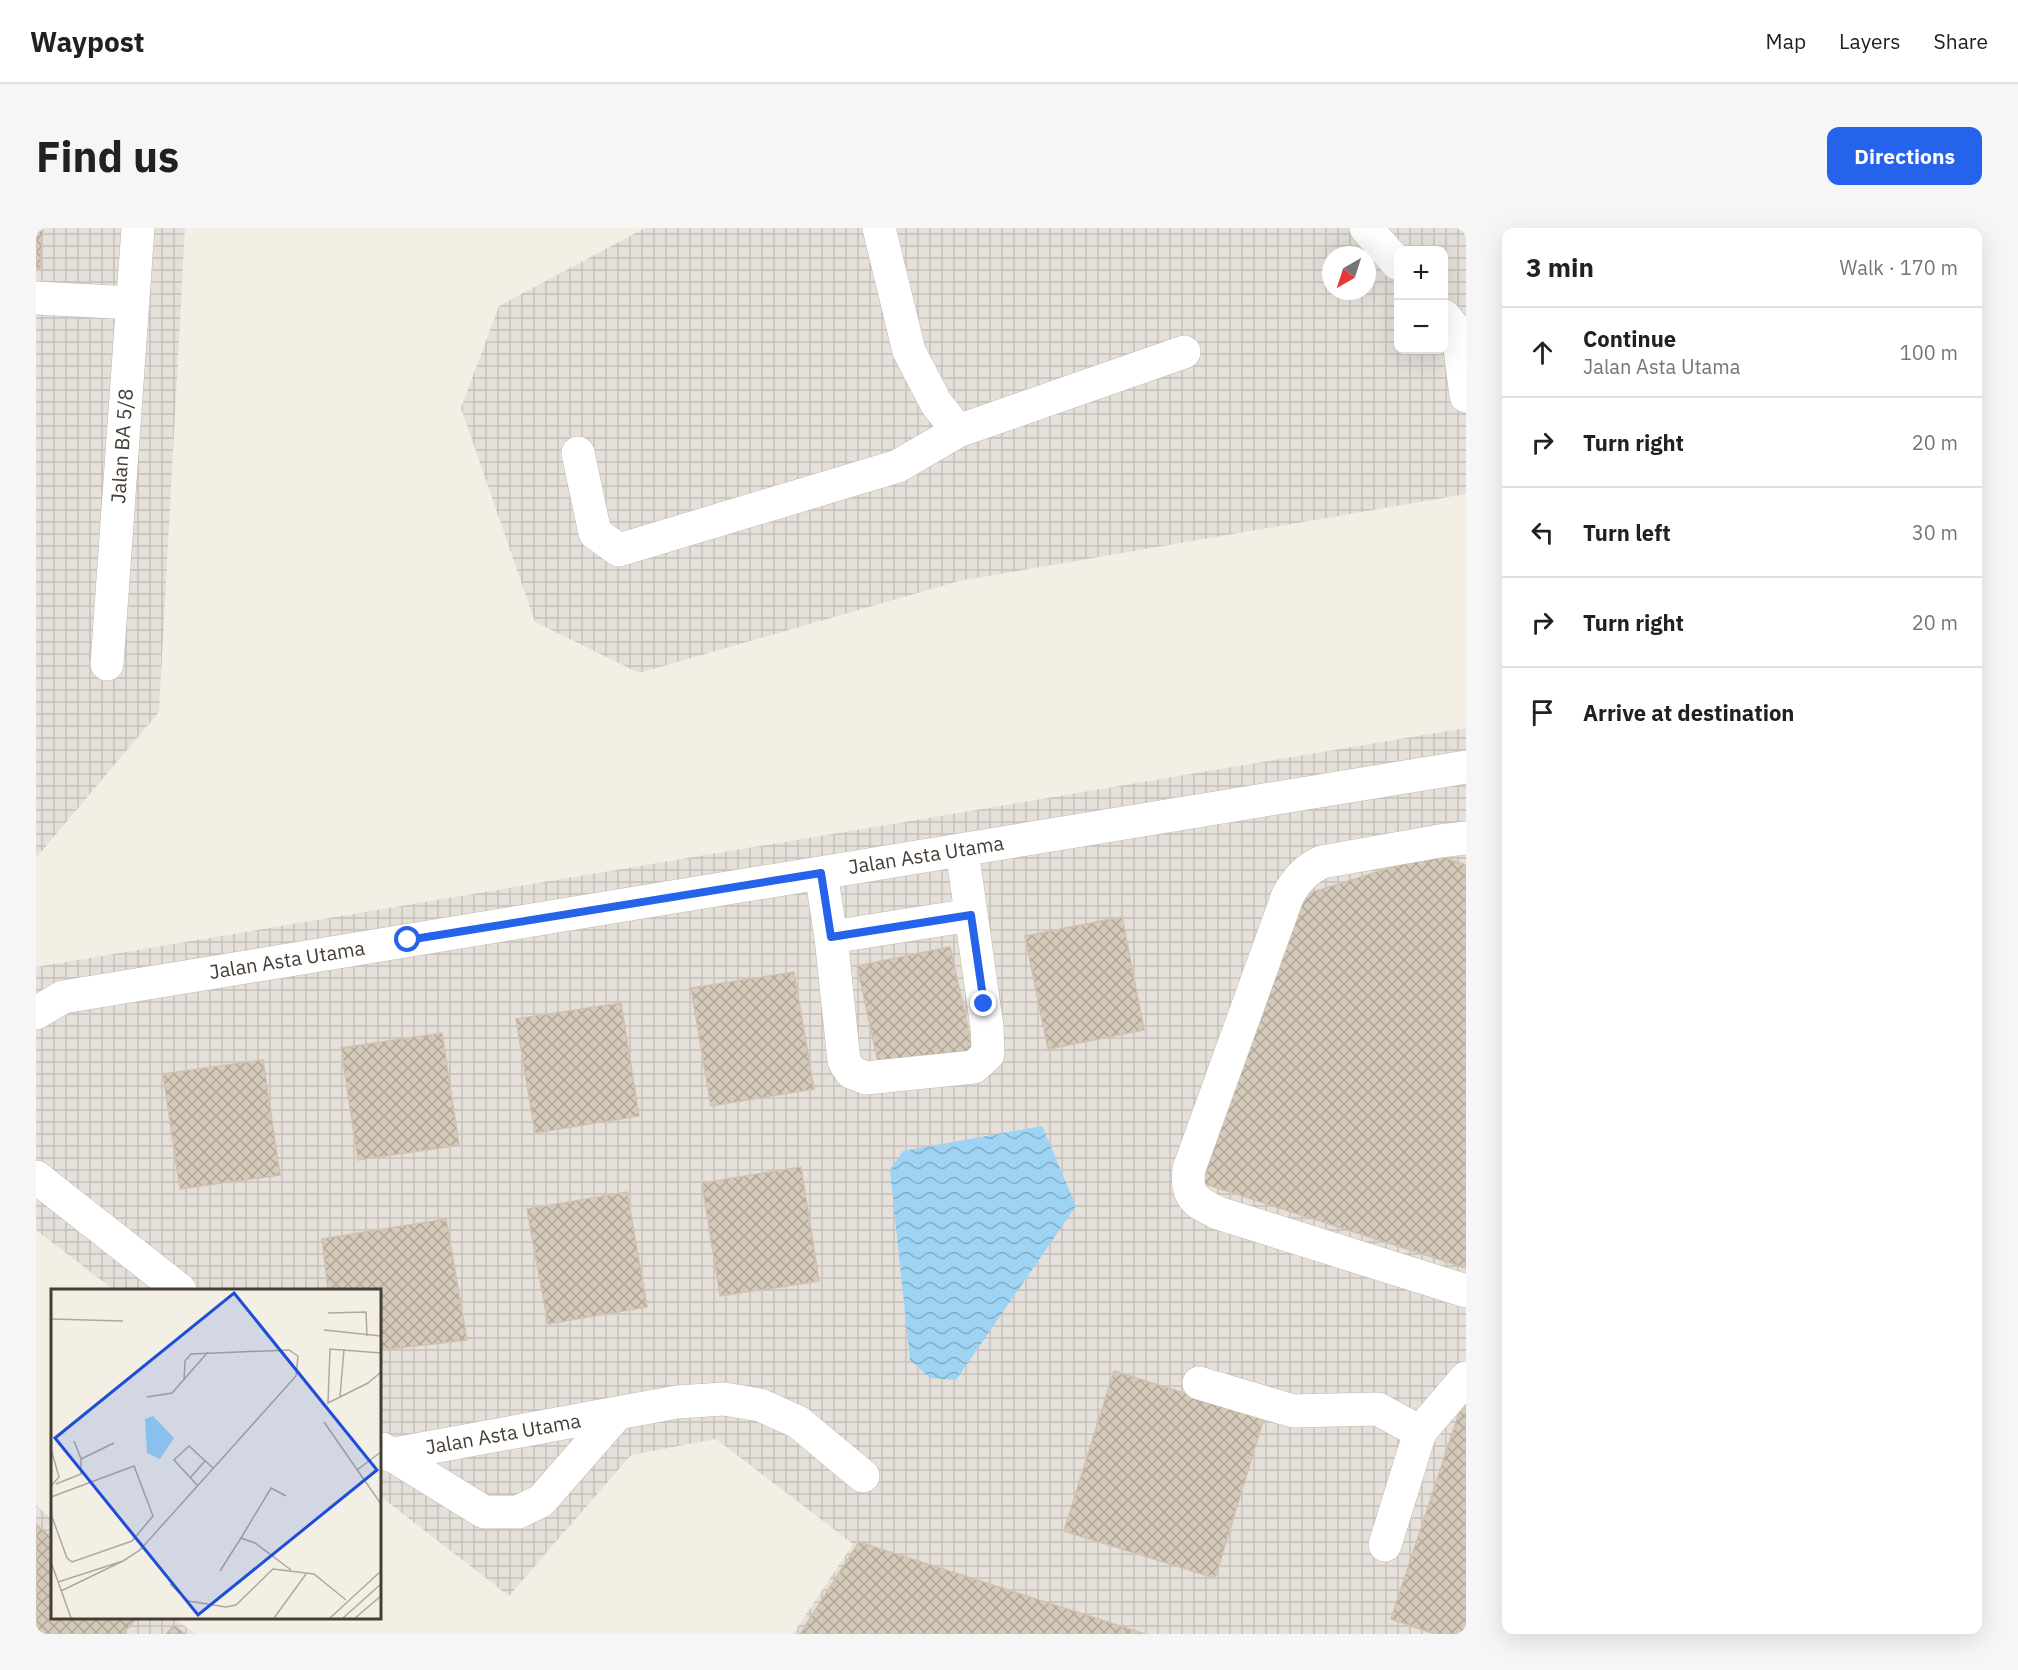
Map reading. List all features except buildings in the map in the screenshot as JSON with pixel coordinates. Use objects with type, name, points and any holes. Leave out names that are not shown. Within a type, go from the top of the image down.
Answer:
[{"type":"street","name":"Jalan BA 5/8","points":[[107,664],[138,228]]},
{"type":"street","points":[[879,228],[909,351],[936,403],[958,431]]},
{"type":"street","points":[[1366,228],[1394,260]]},
{"type":"street","points":[[36,298],[133,303]]},
{"type":"street","points":[[1448,322],[1458,333],[1466,396]]},
{"type":"street","points":[[578,453],[595,533],[619,550],[898,466],[958,431],[1184,352]]},
{"type":"street","name":"Jalan Asta Utama","points":[[36,1013],[63,997],[1466,767]]},
{"type":"street","points":[[1466,838],[1322,862],[1309,868],[1297,880],[1288,895],[1276,928],[1189,1169],[1187,1184],[1192,1196],[1202,1205],[1218,1213],[1466,1291]]},
{"type":"street","points":[[821,873],[831,937],[844,1061],[851,1072],[866,1078],[974,1067],[988,1054],[987,1027],[962,849]]},
{"type":"street","points":[[831,937],[971,915]]},
{"type":"street","points":[[36,1177],[179,1289]]},
{"type":"street","points":[[1385,1545],[1420,1432],[1466,1378]]},
{"type":"street","points":[[1199,1383],[1293,1411],[1378,1409],[1420,1432]]},
{"type":"street","name":"Jalan Asta Utama","points":[[384,1451],[617,1414],[677,1402],[724,1399],[760,1405],[798,1422],[862,1476]]},
{"type":"street","name":"Jalan Asta Utama","points":[[384,1451],[484,1512],[518,1512],[541,1501],[617,1414]]},
{"type":"shaded area","points":[[36,228],[185,228],[159,712],[36,858]]},
{"type":"shaded area","points":[[645,228],[1466,228],[1466,494],[959,581],[639,673],[535,622],[461,408],[499,306]]},
{"type":"shaded area","points":[[1466,728],[1466,1634],[793,1634],[853,1544],[716,1439],[631,1455],[509,1596],[381,1497],[381,1289],[113,1289],[36,1230],[36,967]]},
{"type":"shaded area","points":[[36,1505],[51,1518],[51,1619],[176,1619],[195,1634],[36,1634]]},
{"type":"water","points":[[1042,1126],[1076,1206],[956,1380],[930,1378],[910,1360],[890,1170],[903,1151]]},
{"type":"route","points":[[408,940],[821,873],[831,937],[971,915],[984,1004]]}]
